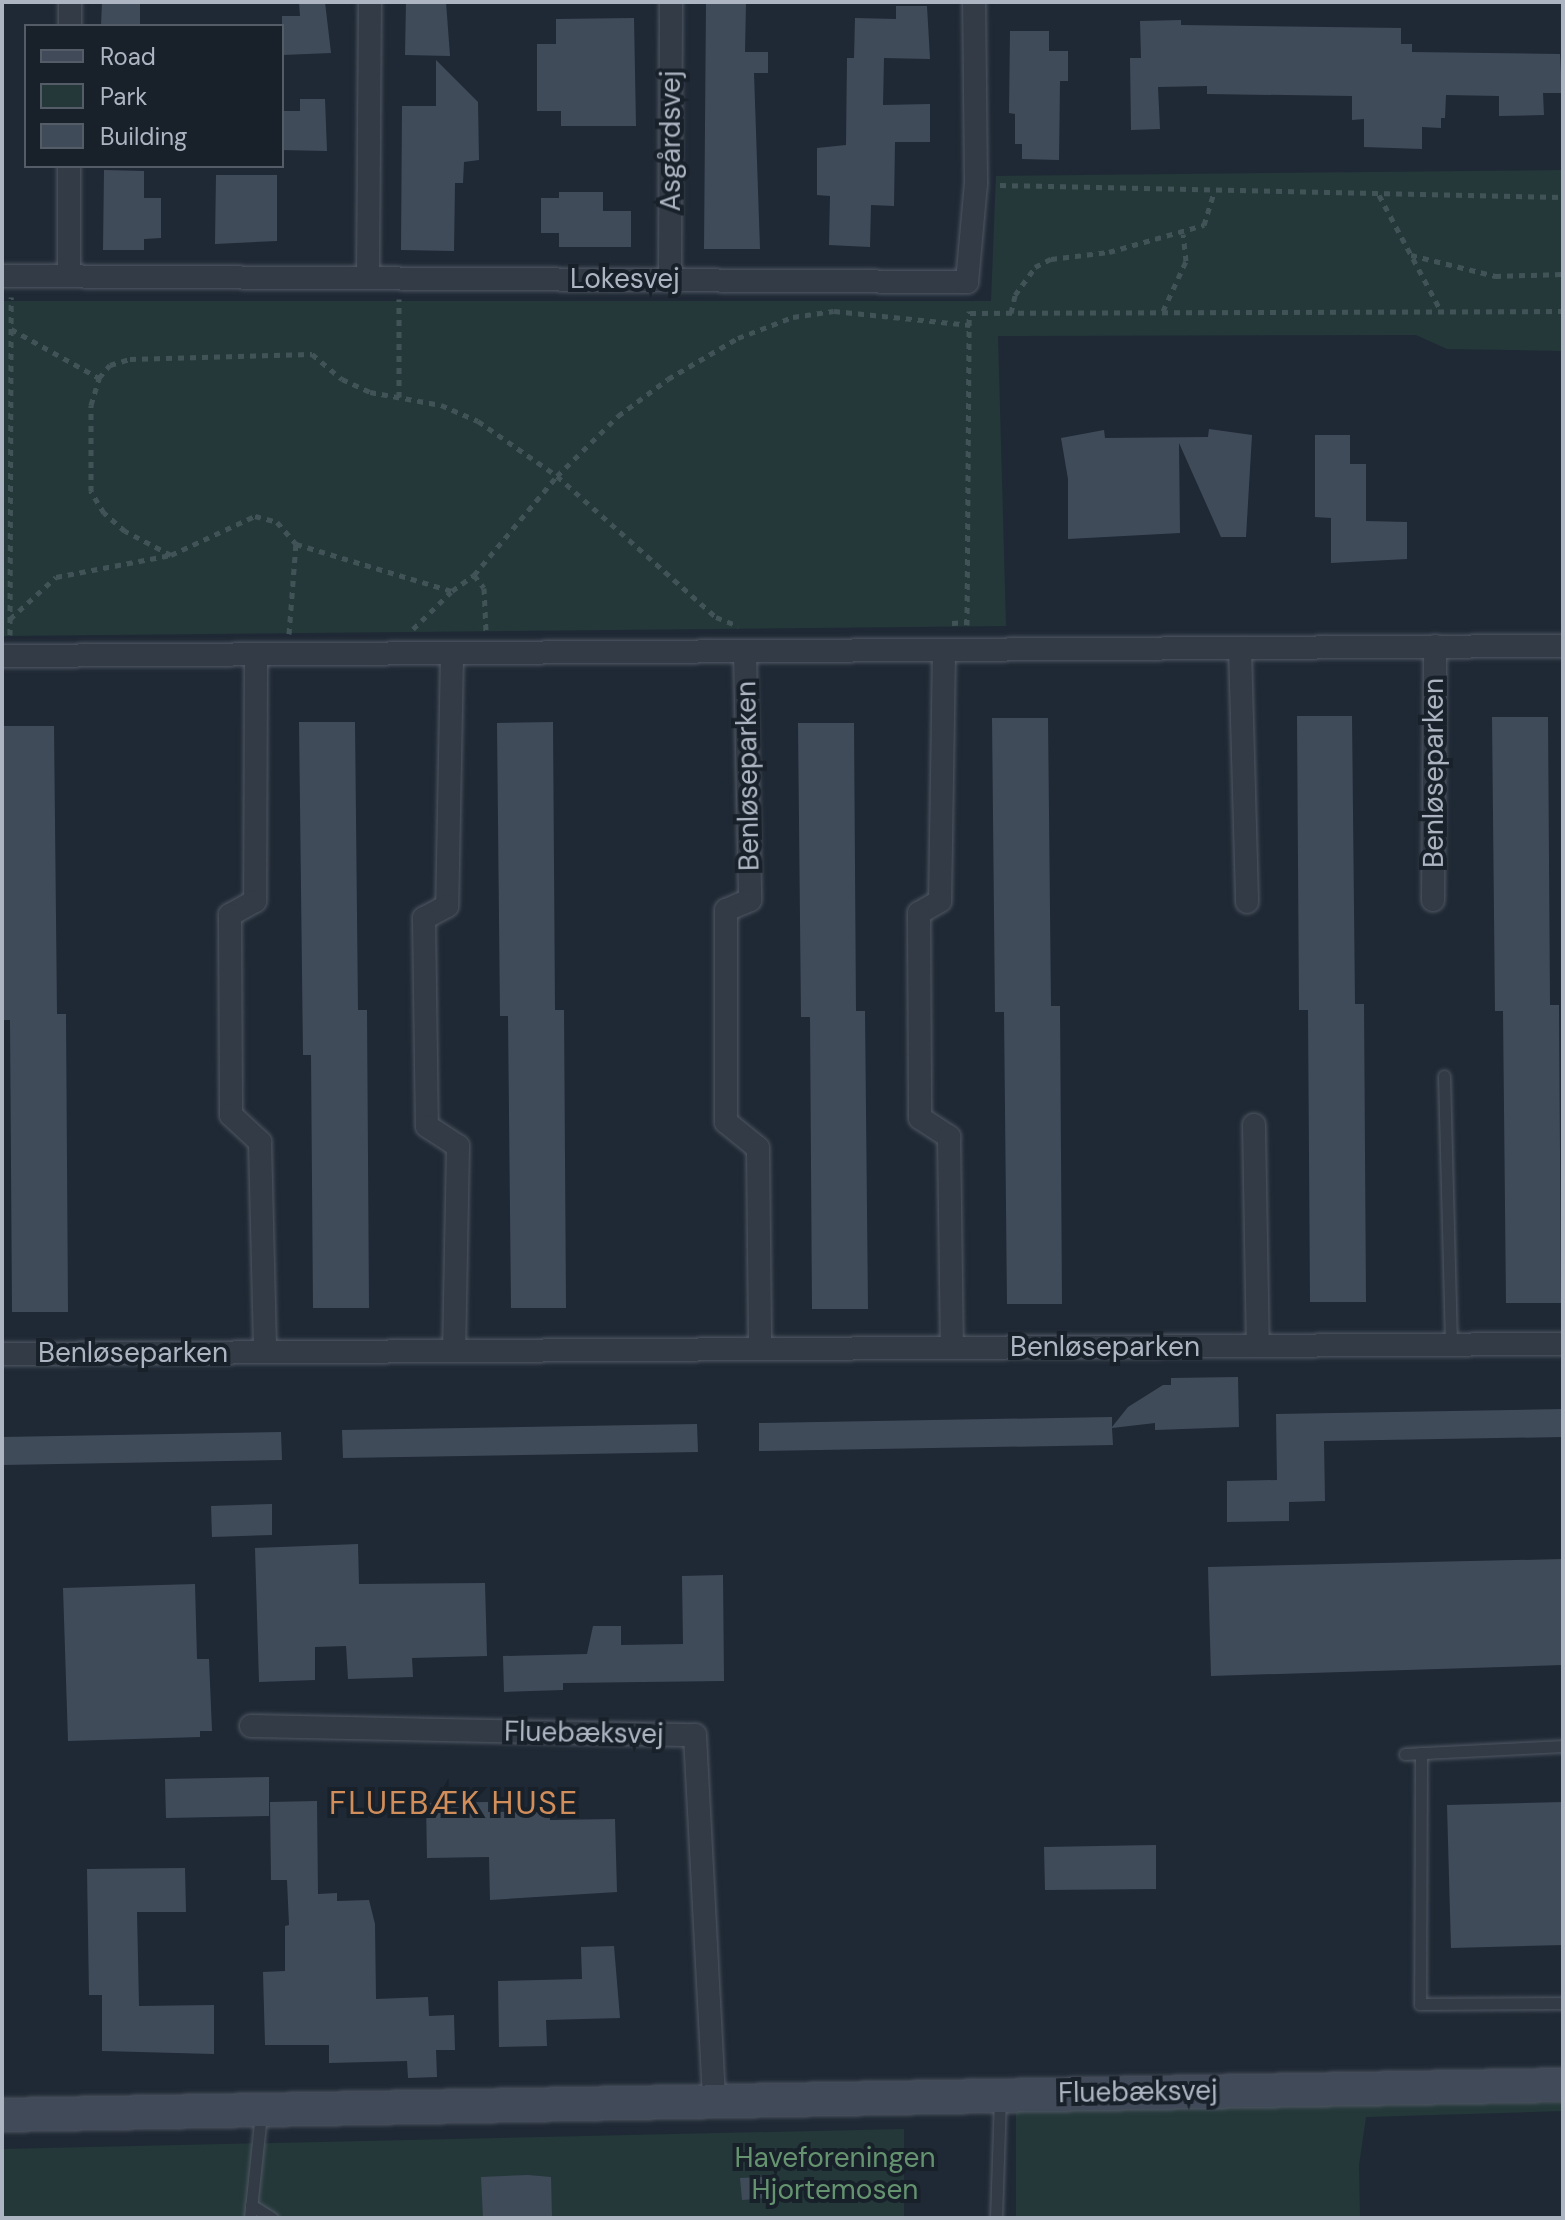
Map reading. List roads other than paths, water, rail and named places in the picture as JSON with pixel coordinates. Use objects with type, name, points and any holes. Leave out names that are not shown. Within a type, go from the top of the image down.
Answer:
[{"type":"street","points":[[70,2],[70,24]]},
{"type":"street","points":[[368,278],[370,2]]},
{"type":"street","name":"Asgårdsvej","points":[[670,279],[671,2]]},
{"type":"street","name":"Lokesvej","points":[[7,276],[967,282],[976,184],[974,2]]},
{"type":"street","points":[[69,168],[69,275]]},
{"type":"street","name":"Benløseparken","points":[[1433,900],[1435,646]]},
{"type":"street","name":"Benløseparken","points":[[6,656],[1563,646]]},
{"type":"street","points":[[1240,648],[1247,902]]},
{"type":"street","points":[[952,1348],[949,1137],[920,1118],[919,913],[940,901],[955,650]]},
{"type":"street","name":"Benløseparken","points":[[745,652],[750,900],[726,910],[726,1122],[758,1148],[760,1349]]},
{"type":"street","name":"Benløseparken","points":[[256,655],[255,901],[230,915],[231,1115],[260,1142],[265,1352]]},
{"type":"street","points":[[452,655],[447,906],[424,918],[427,1126],[458,1146],[454,1351]]},
{"type":"street","points":[[1254,1125],[1258,1346]]},
{"type":"street","name":"Benløseparken","points":[[2,1354],[1563,1344]]},
{"type":"street","name":"Fluebæksvej","points":[[251,1726],[695,1735],[714,2100]]},
{"type":"street","name":"Fluebæksvej","points":[[2,2115],[1563,2085]]},
{"type":"lane","points":[[1444,1076],[1451,1345]]},
{"type":"lane","points":[[1405,1754],[1563,1746]]},
{"type":"lane","points":[[1421,1753],[1420,2004],[1563,2003]]},
{"type":"lane","points":[[996,2218],[1000,2095]]},
{"type":"lane","points":[[250,2218],[262,2109]]},
{"type":"lane","points":[[251,2205],[272,2218]]},
{"type":"district","name":"FLUEBÆK HUSE","points":[[454,1803]]},
{"type":"park label","name":"Haveforeningen Hjortemosen","points":[[835,2174]]}]
